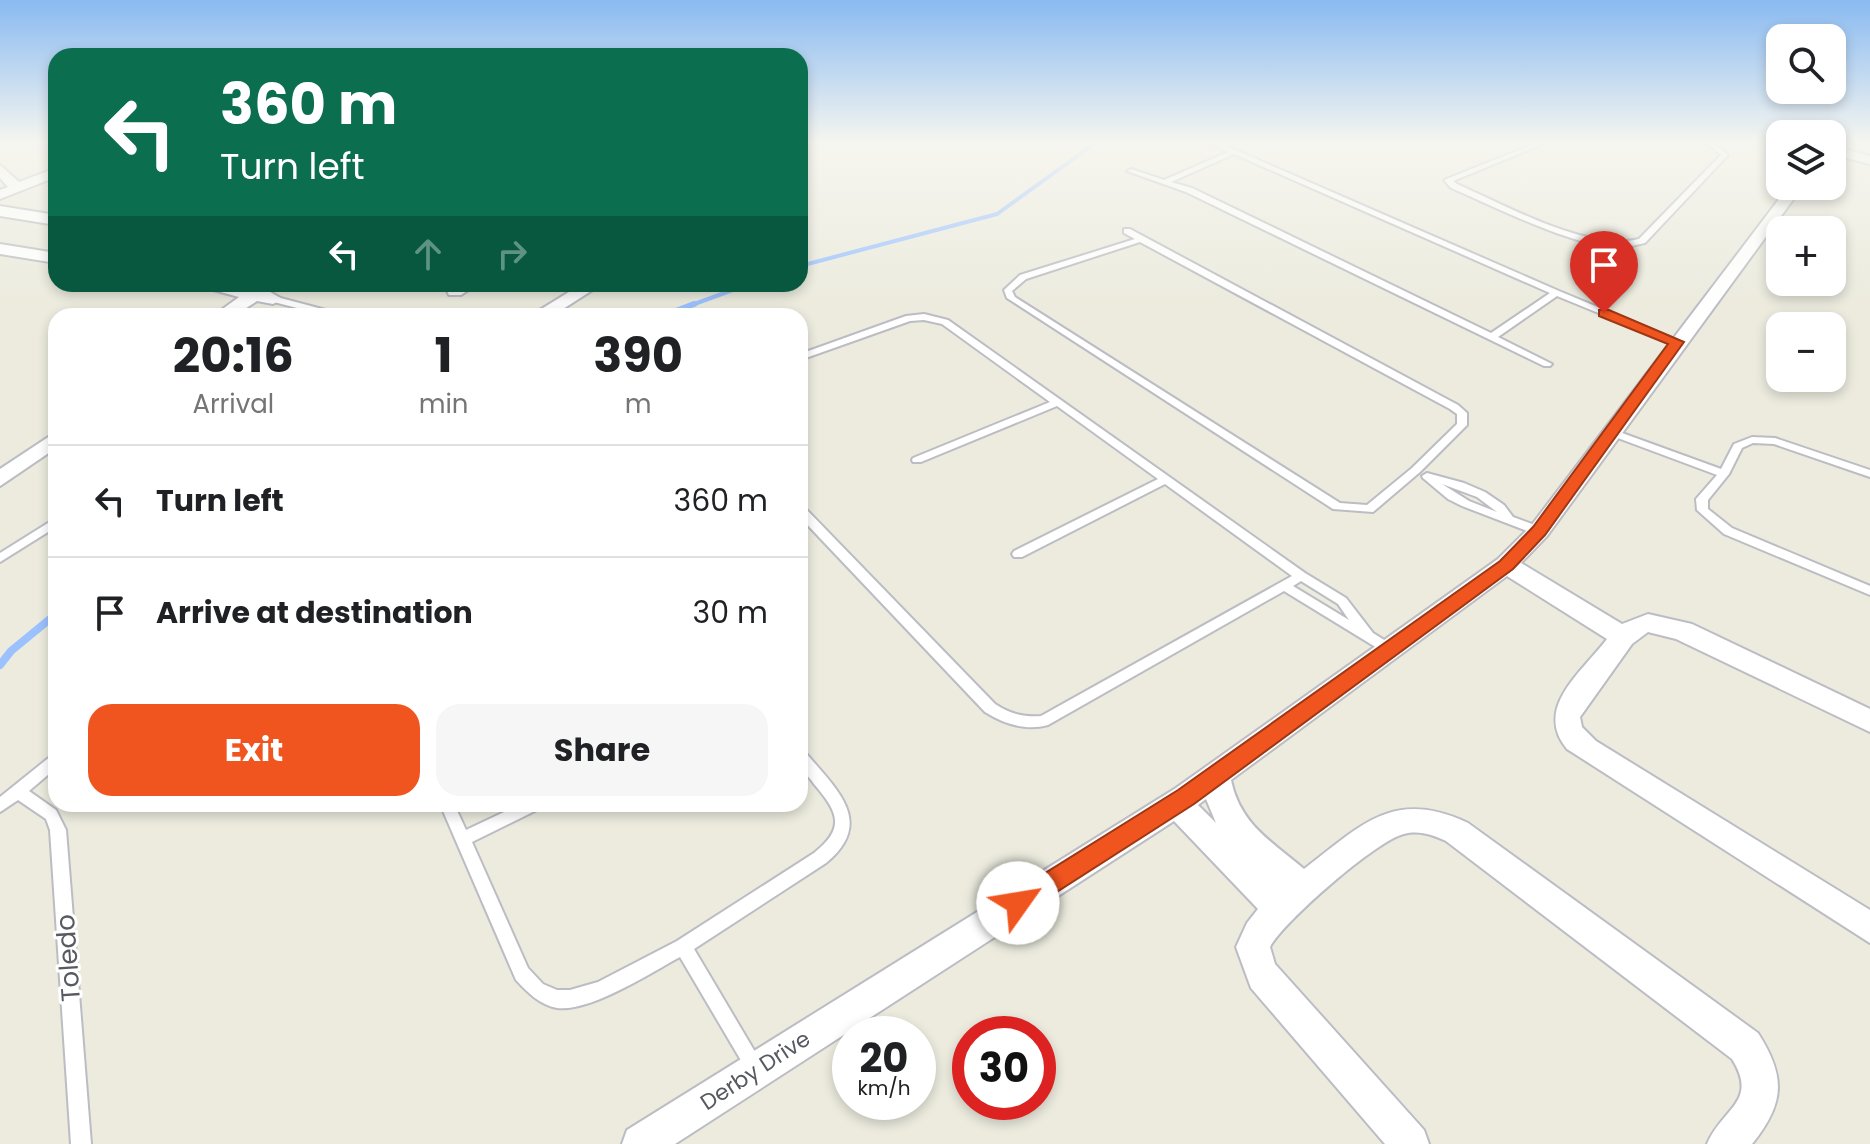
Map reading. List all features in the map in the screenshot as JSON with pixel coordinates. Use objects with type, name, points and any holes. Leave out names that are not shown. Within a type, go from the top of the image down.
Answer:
[{"type":"street","name":"Derby Drive","points":[[641,1144],[1176,803],[1392,651],[1506,565],[1539,531],[1785,200]]},
{"type":"street","points":[[0,211],[48,219]]},
{"type":"street","points":[[0,249],[48,257]]},
{"type":"street","points":[[243,292],[266,292]]},
{"type":"street","points":[[553,308],[580,292]]},
{"type":"street","points":[[234,308],[254,294]]},
{"type":"street","points":[[0,479],[48,444]]},
{"type":"street","points":[[1506,565],[1623,637]]},
{"type":"street","points":[[1870,721],[1664,625],[1648,623],[1635,627],[1623,637],[1567,710],[1565,721],[1570,736],[1870,928]]},
{"type":"street","points":[[1216,776],[1222,807],[1233,825],[1292,899]]},
{"type":"street","points":[[1176,803],[1292,899]]},
{"type":"street","points":[[1410,1144],[1263,976],[1253,947],[1259,932],[1292,899],[1399,820],[1416,818],[1457,832],[1745,1046],[1759,1064],[1762,1098],[1753,1115],[1726,1144]]},
{"type":"lane","points":[[1201,197],[1547,364]]},
{"type":"lane","points":[[1338,197],[1677,342]]},
{"type":"lane","points":[[1483,197],[1588,239],[1628,246],[1642,241],[1685,197]]},
{"type":"lane","points":[[1127,231],[1454,407],[1462,413],[1462,425],[1416,470],[1369,509],[1337,506],[1011,298],[1008,290],[1023,277],[1141,239]]},
{"type":"lane","points":[[275,292],[317,308]]},
{"type":"lane","points":[[1492,337],[1556,293]]},
{"type":"lane","points":[[808,354],[909,318],[935,318],[1301,576],[1342,601],[1368,635]]},
{"type":"lane","points":[[917,460],[1056,403]]},
{"type":"lane","points":[[1611,432],[1724,474]]},
{"type":"lane","points":[[1870,474],[1775,441],[1752,440],[1738,446],[1724,474],[1702,499],[1703,510],[1712,521],[1870,591]]},
{"type":"lane","points":[[1416,470],[1430,477],[1437,488],[1539,531]]},
{"type":"lane","points":[[1018,554],[1167,479]]},
{"type":"lane","points":[[808,518],[990,708],[1004,718],[1024,723],[1043,721],[1301,576]]},
{"type":"lane","points":[[0,558],[48,527]]},
{"type":"lane","points":[[1286,587],[1319,612],[1368,635],[1392,651]]},
{"type":"lane","points":[[0,806],[48,767]]},
{"type":"lane","points":[[451,812],[522,974],[537,991],[558,999],[581,997],[683,947],[820,858],[839,841],[844,825],[838,806],[808,767]]},
{"type":"lane","name":"Toledo","points":[[18,791],[51,815],[58,830],[81,1144]]},
{"type":"lane","points":[[463,839],[519,812]]},
{"type":"lane","points":[[683,947],[756,1069]]},
{"type":"waterway","points":[[808,264],[997,214],[1020,197]]},
{"type":"waterway","points":[[689,306],[727,292]]},
{"type":"waterway","points":[[684,308],[694,304]]},
{"type":"waterway","points":[[0,665],[11,651],[48,621]]},
{"type":"route","points":[[1018,903],[1186,797],[1392,651],[1506,565],[1539,531],[1677,342],[1604,313]]}]
